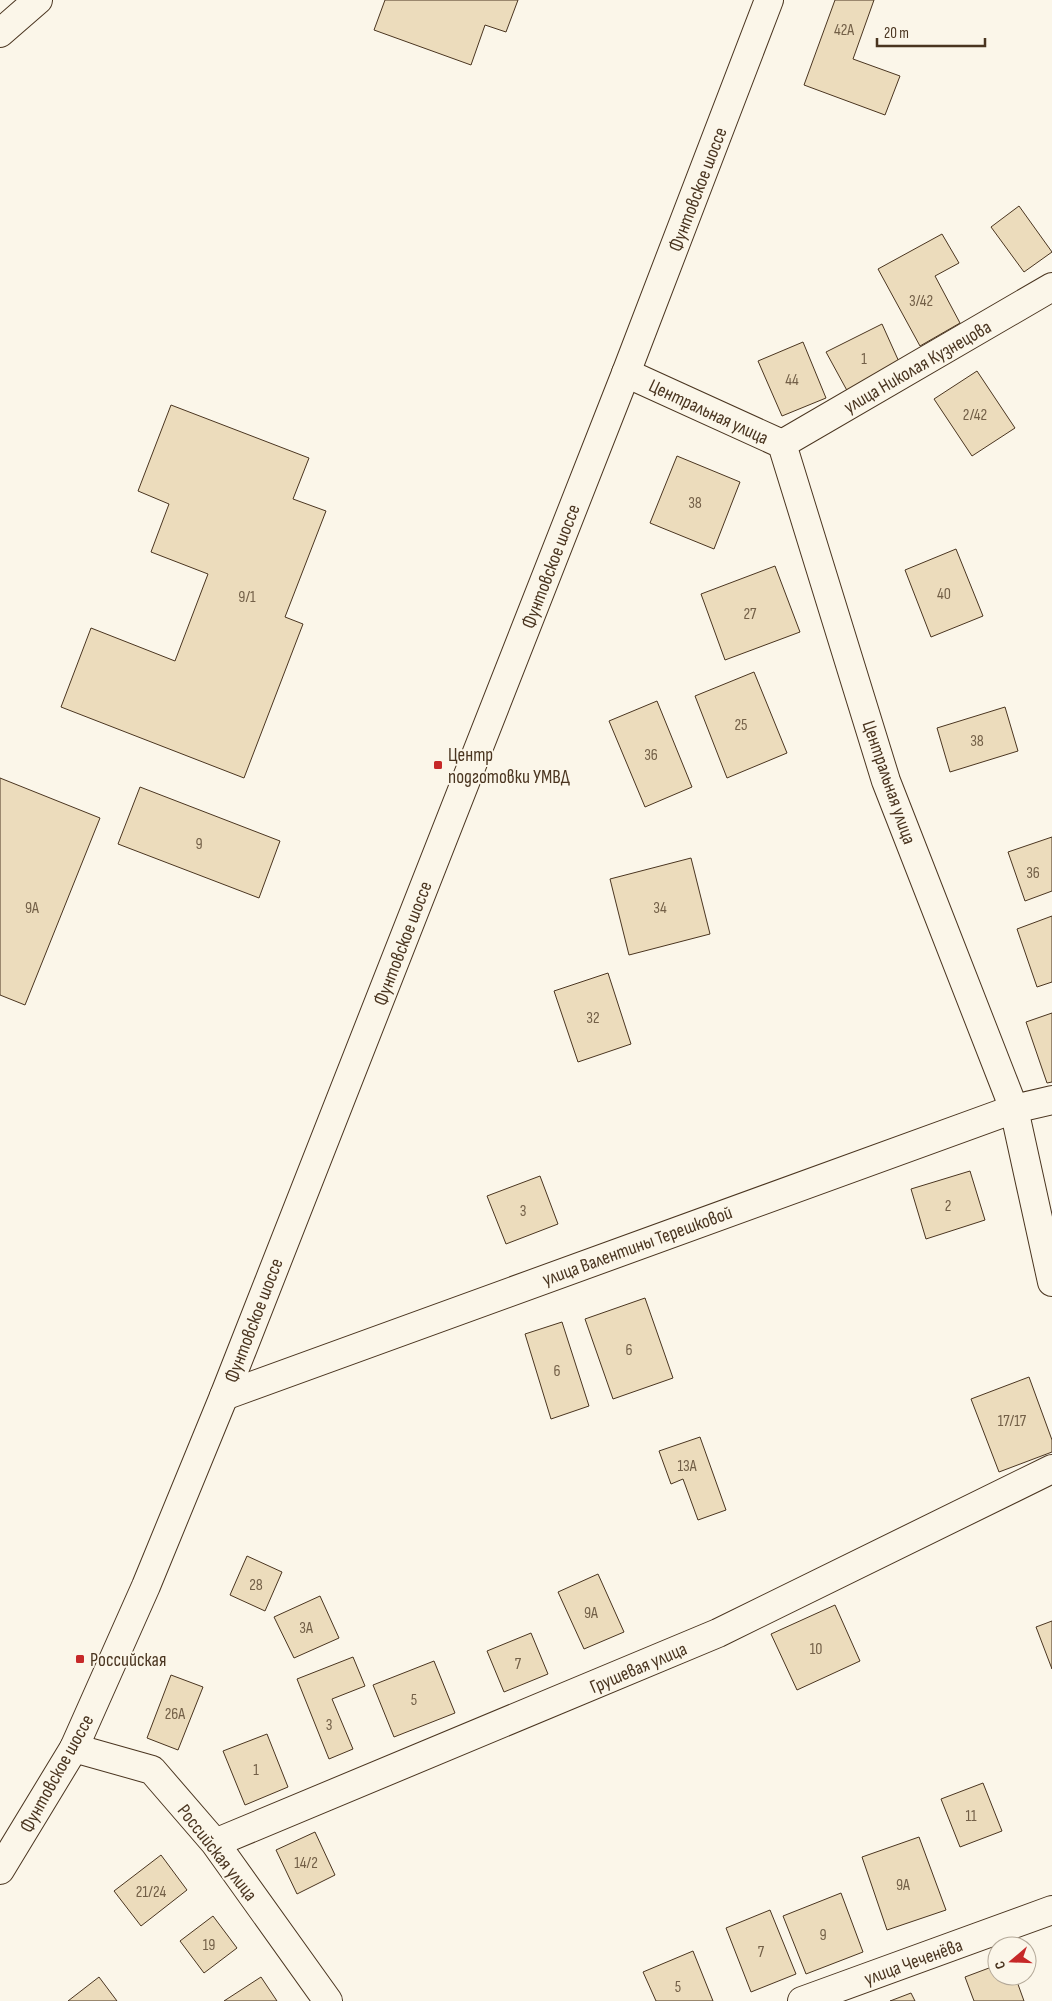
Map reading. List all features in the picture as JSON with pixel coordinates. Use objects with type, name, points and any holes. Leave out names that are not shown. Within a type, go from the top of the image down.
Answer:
[{"type":"street","points":[[0,33],[38,0]]},
{"type":"street","name":"Фунтовское шоссе","points":[[0,1870],[74,1748],[146,1586],[224,1396],[626,373],[769,0]]},
{"type":"street","name":"улица Николая Кузнецова","points":[[782,444],[1052,287]]},
{"type":"street","name":"Центральная улица","points":[[626,373],[782,444],[886,781],[1014,1109],[1052,1282]]},
{"type":"street","name":"улица Валентины Терешковой","points":[[224,1396],[1014,1109],[1052,1100]]},
{"type":"street","name":"Грушевая улица","points":[[215,1843],[718,1633],[1052,1469]]},
{"type":"street","name":"Российская улица","points":[[74,1748],[152,1770],[215,1843],[328,2001]]},
{"type":"street","name":"улица Чеченёва","points":[[802,2001],[1052,1910]]},
{"type":"building","points":[[385,0],[518,0],[506,32],[485,25],[471,65],[374,30]]},
{"type":"building","points":[[835,0],[874,0],[853,59],[900,76],[885,115],[804,85]]},
{"type":"building","points":[[1019,206],[1052,252],[1024,272],[991,227]]},
{"type":"building","points":[[942,234],[959,263],[935,276],[960,323],[920,346],[878,269]]},
{"type":"building","points":[[882,324],[900,364],[850,396],[826,352]]},
{"type":"building","points":[[803,342],[826,398],[782,416],[758,361]]},
{"type":"building","points":[[977,371],[1015,428],[972,456],[934,399]]},
{"type":"building","points":[[171,405],[309,458],[293,499],[326,511],[285,617],[303,624],[244,778],[61,707],[91,628],[175,661],[208,574],[151,552],[169,504],[138,491]]},
{"type":"building","points":[[677,456],[740,482],[714,549],[650,523]]},
{"type":"building","points":[[956,549],[983,616],[931,637],[905,570]]},
{"type":"building","points":[[775,566],[800,632],[725,660],[701,594]]},
{"type":"building","points":[[754,672],[787,753],[727,778],[695,696]]},
{"type":"building","points":[[657,701],[692,787],[645,807],[609,721]]},
{"type":"building","points":[[1005,707],[1018,751],[950,772],[937,728]]},
{"type":"building","points":[[0,778],[100,818],[25,1005],[0,995]]},
{"type":"building","points":[[140,787],[280,841],[259,898],[118,844]]},
{"type":"building","points":[[1052,837],[1052,891],[1025,901],[1008,852]]},
{"type":"building","points":[[691,858],[710,934],[629,955],[610,879]]},
{"type":"building","points":[[1052,916],[1052,982],[1037,987],[1017,929]]},
{"type":"building","points":[[608,973],[631,1044],[578,1062],[554,991]]},
{"type":"building","points":[[1052,1013],[1052,1082],[1047,1083],[1026,1022]]},
{"type":"building","points":[[970,1171],[985,1220],[926,1239],[911,1189]]},
{"type":"building","points":[[540,1176],[558,1224],[506,1244],[487,1196]]},
{"type":"building","points":[[645,1298],[673,1378],[613,1399],[585,1319]]},
{"type":"building","points":[[562,1322],[589,1406],[551,1419],[525,1334]]},
{"type":"building","points":[[1029,1377],[1052,1440],[1052,1452],[999,1472],[971,1399]]},
{"type":"building","points":[[700,1437],[726,1510],[698,1520],[683,1479],[671,1484],[659,1451]]},
{"type":"building","points":[[247,1556],[282,1572],[265,1611],[230,1595]]},
{"type":"building","points":[[598,1574],[624,1632],[584,1649],[558,1592]]},
{"type":"building","points":[[320,1596],[339,1638],[294,1658],[274,1617]]},
{"type":"building","points":[[835,1605],[860,1661],[797,1690],[771,1634]]},
{"type":"building","points":[[1052,1621],[1052,1669],[1036,1627]]},
{"type":"building","points":[[531,1633],[548,1674],[504,1692],[487,1651]]},
{"type":"building","points":[[353,1657],[365,1686],[332,1699],[353,1749],[329,1759],[297,1679]]},
{"type":"building","points":[[434,1661],[455,1713],[394,1737],[373,1685]]},
{"type":"building","points":[[171,1675],[203,1687],[178,1750],[147,1738]]},
{"type":"building","points":[[267,1734],[288,1787],[245,1805],[223,1751]]},
{"type":"building","points":[[983,1783],[1002,1831],[960,1847],[941,1799]]},
{"type":"building","points":[[315,1832],[335,1875],[297,1894],[276,1850]]},
{"type":"building","points":[[919,1837],[946,1910],[887,1930],[862,1857]]},
{"type":"building","points":[[161,1855],[187,1890],[141,1926],[114,1891]]},
{"type":"building","points":[[841,1893],[863,1952],[806,1974],[783,1916]]},
{"type":"building","points":[[770,1910],[796,1974],[751,1992],[726,1928]]},
{"type":"building","points":[[213,1916],[237,1948],[204,1973],[180,1941]]},
{"type":"building","points":[[693,1951],[713,2001],[656,2001],[643,1972]]},
{"type":"building","points":[[987,1969],[987,1986],[1019,1986],[1024,2001],[974,2001],[965,1977]]},
{"type":"building","points":[[99,1977],[117,2001],[68,2001]]},
{"type":"building","points":[[261,1977],[277,2001],[224,2001]]},
{"type":"building","points":[[911,1993],[915,2001],[890,2001]]},
{"type":"place","name":"Центр подготовки УМВД","points":[[438,765]]},
{"type":"place","name":"Российская","points":[[80,1659]]}]
